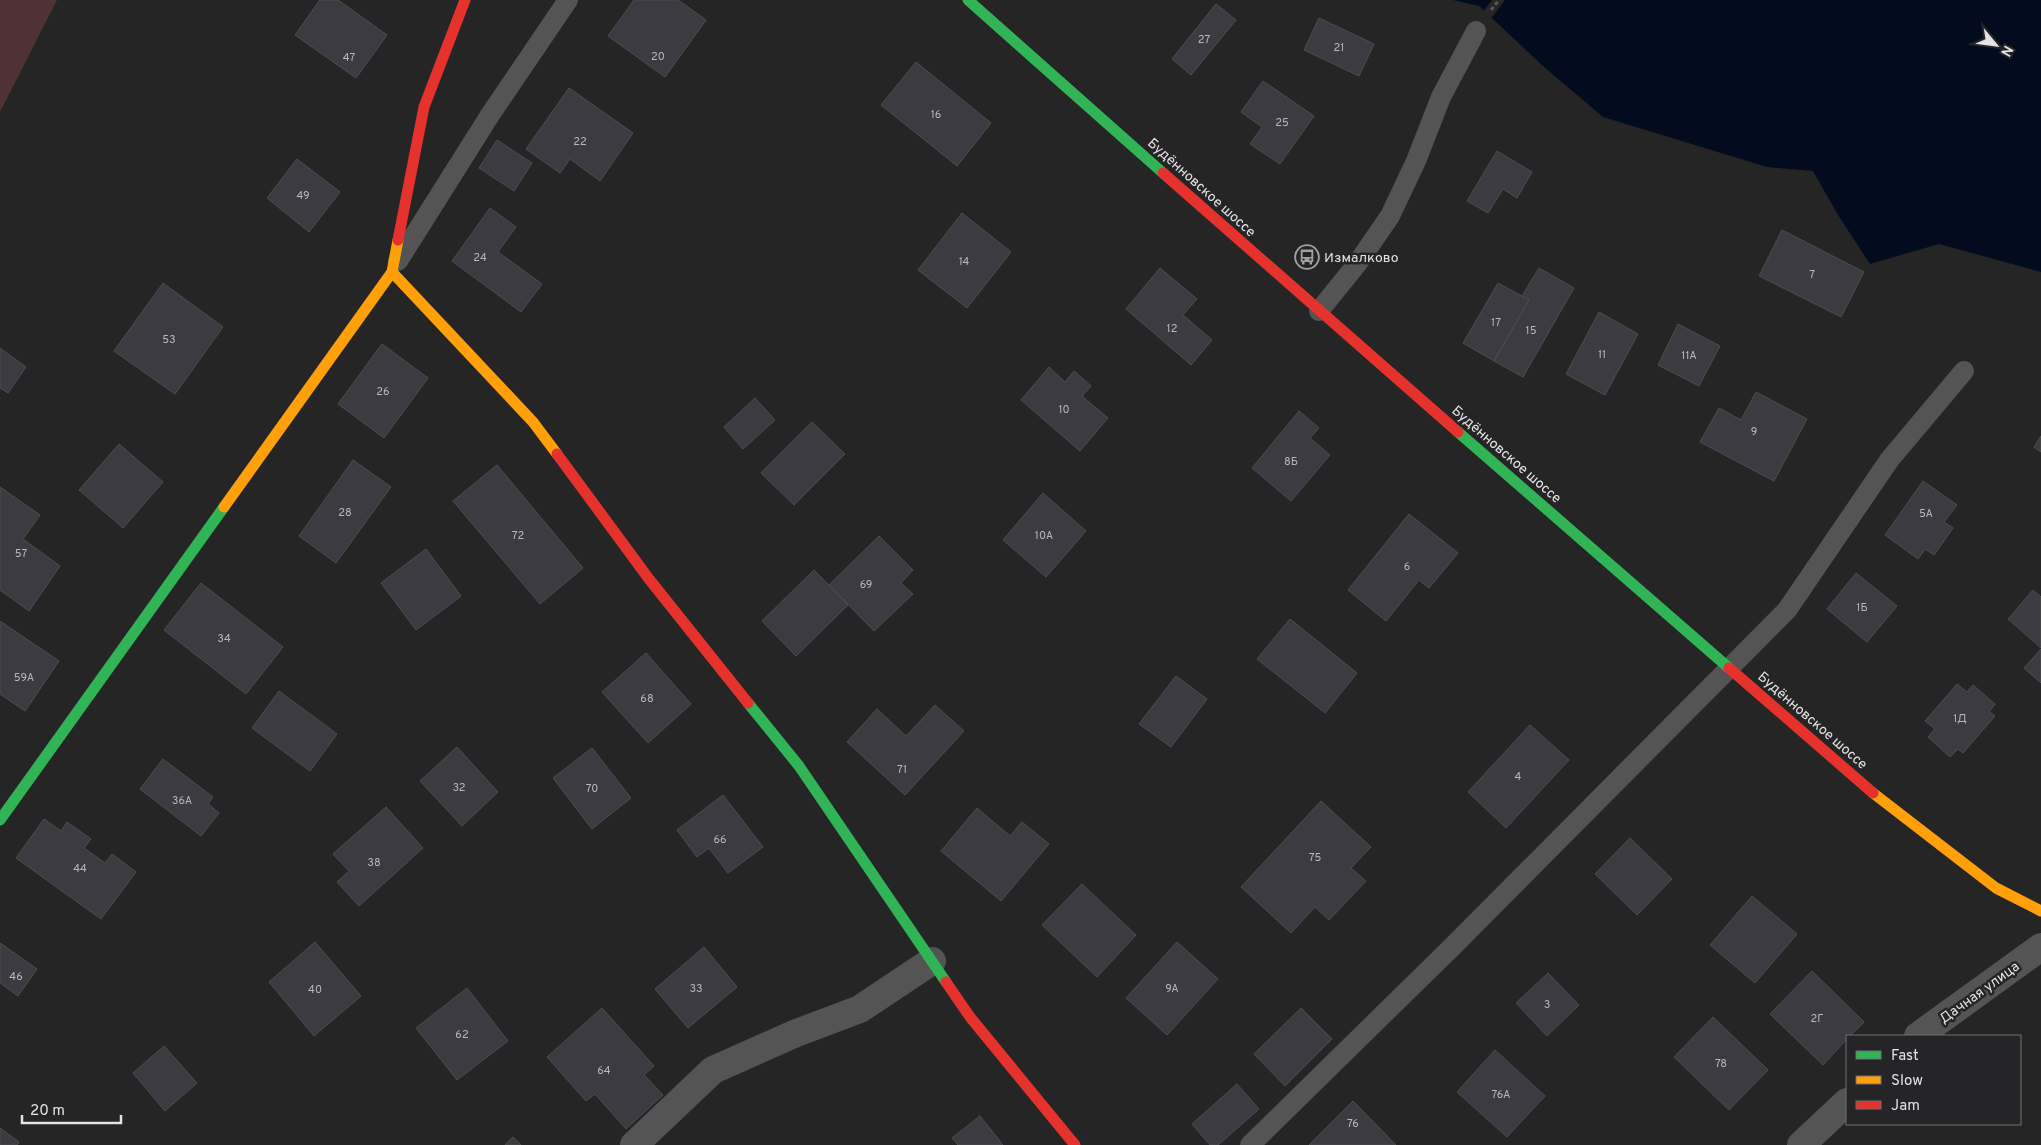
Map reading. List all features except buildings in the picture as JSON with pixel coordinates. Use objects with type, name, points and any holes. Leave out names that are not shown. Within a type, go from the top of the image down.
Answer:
[{"type":"street","points":[[0,820],[392,272],[424,107],[465,0]]},
{"type":"street","name":"Будённовское шоссе","points":[[968,0],[1319,311],[1886,803],[1996,888],[2038,906]]},
{"type":"street","points":[[392,272],[533,422],[649,580],[799,766],[970,1017],[1075,1145]]},
{"type":"street","name":"Дачная улица","points":[[1919,1035],[2041,947]]},
{"type":"street","points":[[634,1145],[713,1070],[794,1034],[860,1009],[932,961]]},
{"type":"street","points":[[1801,1145],[1846,1103]]},
{"type":"lane","points":[[392,272],[490,115],[568,0]]},
{"type":"lane","points":[[1319,311],[1357,264],[1390,216],[1416,161],[1441,97],[1476,32]]},
{"type":"lane","points":[[1250,1145],[1452,947],[1786,610],[1890,459],[1964,371]]},
{"type":"shaded area","points":[[0,0],[57,0],[0,112]]},
{"type":"water","points":[[1453,0],[2041,0],[2041,272],[1939,244],[1870,264],[1838,215],[1813,171],[1767,167],[1603,117],[1543,66],[1479,6]]},
{"type":"pier","points":[[1492,0],[1505,0],[1490,20],[1482,13]]},
{"type":"traffic: fast","points":[[968,0],[1163,173]]},
{"type":"traffic: fast","points":[[1458,432],[1729,668]]},
{"type":"traffic: fast","points":[[0,820],[224,507]]},
{"type":"traffic: fast","points":[[748,703],[799,766],[946,982]]},
{"type":"traffic: slow","points":[[224,507],[392,272],[398,240]]},
{"type":"traffic: slow","points":[[392,272],[533,422],[557,454]]},
{"type":"traffic: slow","points":[[1873,793],[1996,888],[2041,911]]},
{"type":"traffic: jam","points":[[398,240],[424,107],[465,0]]},
{"type":"traffic: jam","points":[[1163,173],[1458,432]]},
{"type":"traffic: jam","points":[[557,454],[649,579],[748,703]]},
{"type":"traffic: jam","points":[[1729,668],[1873,793]]},
{"type":"traffic: jam","points":[[946,982],[970,1017],[1075,1145]]},
{"type":"place","name":"Измалково","points":[[1307,257]]}]
